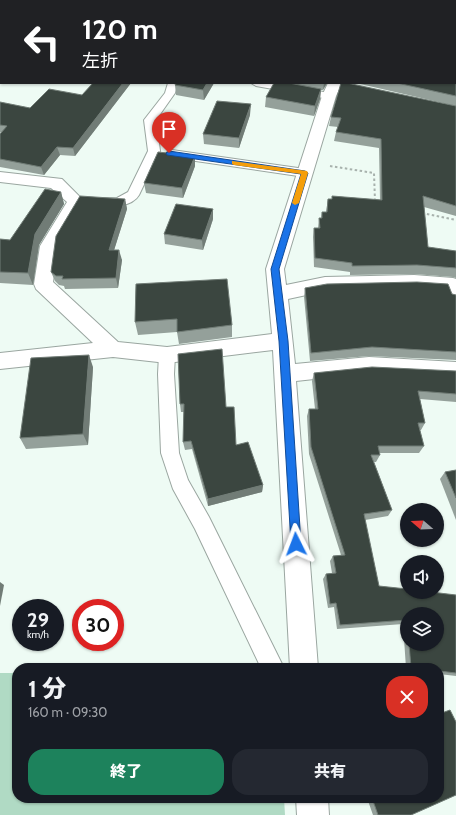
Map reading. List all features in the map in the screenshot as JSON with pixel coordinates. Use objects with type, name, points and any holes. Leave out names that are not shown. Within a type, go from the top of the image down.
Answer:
[{"type":"street","points":[[304,663],[283,341],[275,269],[306,168],[337,87]]},
{"type":"street","points":[[0,177],[56,183],[76,201],[49,246],[43,284],[113,350]]},
{"type":"street","points":[[278,294],[324,284],[414,282],[453,285],[456,296]]},
{"type":"street","points":[[0,361],[24,357],[113,350],[168,355],[283,341]]},
{"type":"street","points":[[285,374],[369,366],[456,370]]},
{"type":"street","points":[[312,803],[313,815]]},
{"type":"lane","points":[[76,201],[119,202],[133,195],[154,151],[150,120],[170,93],[172,84]]},
{"type":"lane","points":[[276,84],[337,87]]},
{"type":"lane","points":[[154,151],[306,168]]},
{"type":"lane","points":[[168,355],[166,374],[170,453],[180,483],[202,523],[271,663]]},
{"type":"path","points":[[306,168],[374,172],[376,208]]},
{"type":"path","points":[[420,213],[456,220]]},
{"type":"green space","points":[[0,673],[12,673],[12,803],[284,803],[285,815],[0,815]]},
{"type":"building","points":[[92,84],[122,84],[73,148],[57,147],[41,167],[0,159],[0,134],[7,126],[0,125],[0,102],[30,108],[49,89],[82,95]]},
{"type":"building","points":[[176,84],[206,84],[203,90]]},
{"type":"building","points":[[273,84],[294,84],[321,89],[315,106],[266,97]]},
{"type":"building","points":[[341,84],[352,84],[456,106],[456,206],[423,196],[428,247],[456,251],[456,268],[417,265],[352,266],[352,263],[315,258],[314,228],[320,228],[319,218],[322,218],[322,212],[327,212],[328,199],[332,199],[332,196],[382,200],[381,139],[336,132],[341,118],[331,117]]},
{"type":"building","points":[[402,84],[456,84],[456,96]]},
{"type":"building","points":[[217,101],[251,104],[239,138],[203,134]]},
{"type":"building","points":[[158,152],[195,156],[182,188],[144,183]]},
{"type":"building","points":[[45,189],[61,192],[35,234],[28,273],[0,272],[0,239],[10,240]]},
{"type":"building","points":[[80,196],[125,199],[109,250],[119,250],[116,278],[62,279],[63,276],[56,276],[51,272],[56,236]]},
{"type":"building","points":[[176,204],[213,209],[202,240],[164,234]]},
{"type":"building","points":[[227,279],[232,325],[177,332],[177,319],[135,322],[136,284]]},
{"type":"building","points":[[417,282],[448,284],[452,294],[456,295],[456,352],[372,347],[311,353],[305,288],[327,284]]},
{"type":"building","points":[[222,349],[226,407],[234,407],[236,445],[248,442],[263,485],[208,499],[191,441],[183,442],[184,404],[180,404],[178,354]]},
{"type":"building","points":[[89,355],[83,434],[20,438],[31,358]]},
{"type":"building","points":[[372,367],[456,371],[456,394],[418,391],[425,423],[418,423],[424,446],[378,446],[380,455],[371,455],[392,510],[364,514],[379,586],[400,588],[400,599],[444,599],[444,594],[456,595],[456,673],[444,672],[444,663],[411,663],[410,651],[444,651],[444,607],[400,607],[400,621],[340,625],[336,603],[330,604],[326,574],[336,573],[333,556],[345,555],[311,447],[309,409],[318,409],[314,373]]},
{"type":"building","points":[[456,470],[456,498],[445,472]]},
{"type":"building","points":[[450,710],[456,722],[456,795],[444,800],[444,712]]},
{"type":"building","points":[[374,803],[438,803],[411,815],[378,815]]},
{"type":"slow traffic","points":[[234,163],[305,173],[295,203]]},
{"type":"route","points":[[169,153],[305,173],[275,269],[283,341],[296,544]]}]
